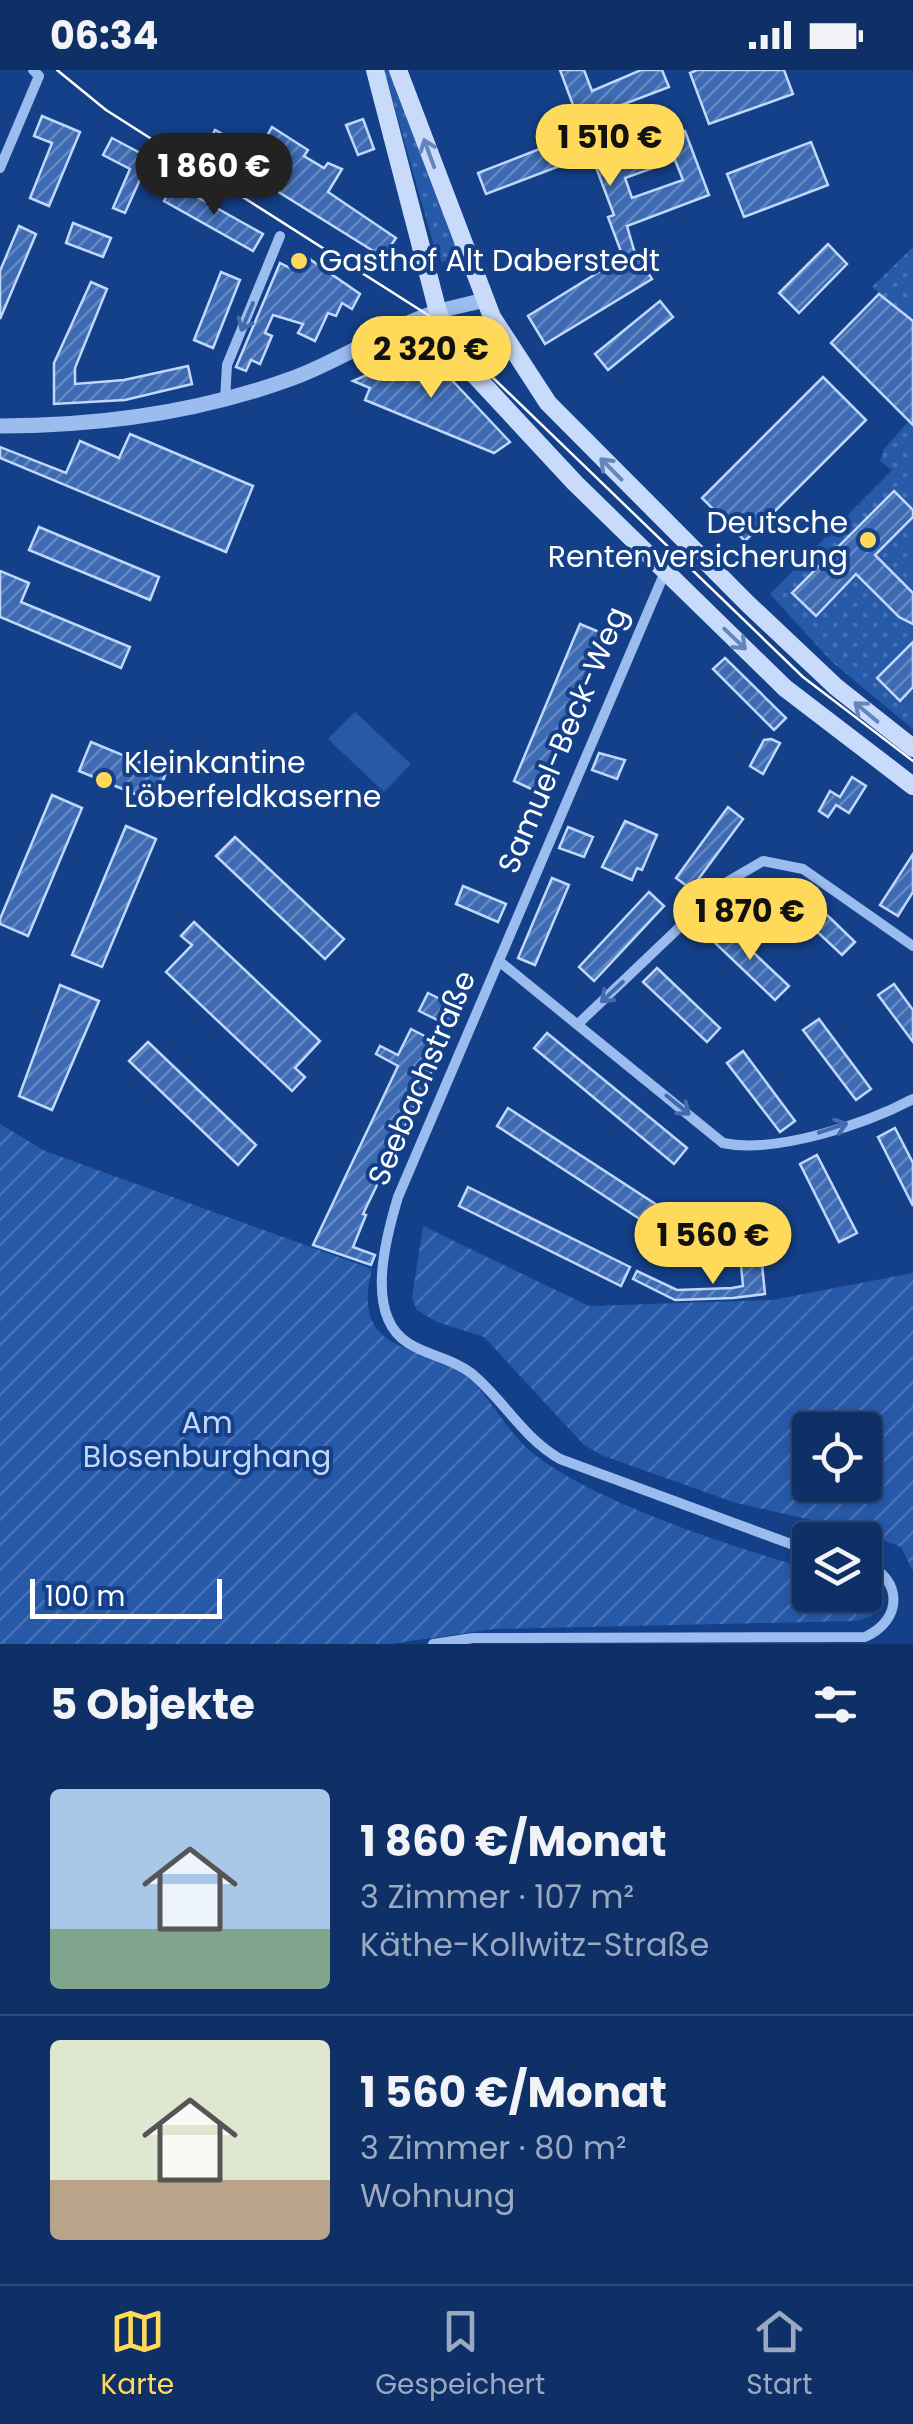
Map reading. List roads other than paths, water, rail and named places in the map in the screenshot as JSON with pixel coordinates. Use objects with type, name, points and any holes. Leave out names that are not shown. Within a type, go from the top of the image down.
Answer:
[{"type":"main road","points":[[375,70],[438,312],[448,342],[470,373],[785,688],[913,786]]},
{"type":"main road","points":[[398,70],[485,300],[507,345],[548,403],[836,687],[913,748]]},
{"type":"main road","name":"Samuel-Beck-Weg","points":[[665,572],[689,546]]},
{"type":"street","points":[[0,168],[36,73]]},
{"type":"street","points":[[224,400],[227,366],[280,236]]},
{"type":"street","points":[[0,426],[72,426],[144,418],[224,400],[296,377],[438,312],[485,300]]},
{"type":"street","name":"Samuel-Beck-Weg","points":[[499,961],[665,572]]},
{"type":"street","points":[[578,1024],[727,882],[764,860],[803,868],[913,946]]},
{"type":"street","points":[[499,961],[724,1142],[737,1146],[782,1145],[913,1099]]},
{"type":"street","name":"Seebachstraße","points":[[499,961],[394,1209],[382,1287],[387,1318],[401,1338],[468,1370],[517,1425],[551,1454],[588,1472],[792,1545]]},
{"type":"street","points":[[433,1644],[865,1637],[888,1620],[895,1602],[882,1574]]},
{"type":"tram line","points":[[57,70],[106,110],[428,315],[803,677],[913,761]]},
{"type":"place","name":"Gasthof Alt Daberstedt","points":[[299,261]]},
{"type":"place","name":"Deutsche Rentenversicherung","points":[[868,540]]},
{"type":"place","name":"Kleinkantine Löberfeldkaserne","points":[[104,780]]},
{"type":"park label","name":"Am Blosenburghang","points":[[207,1440]]}]
